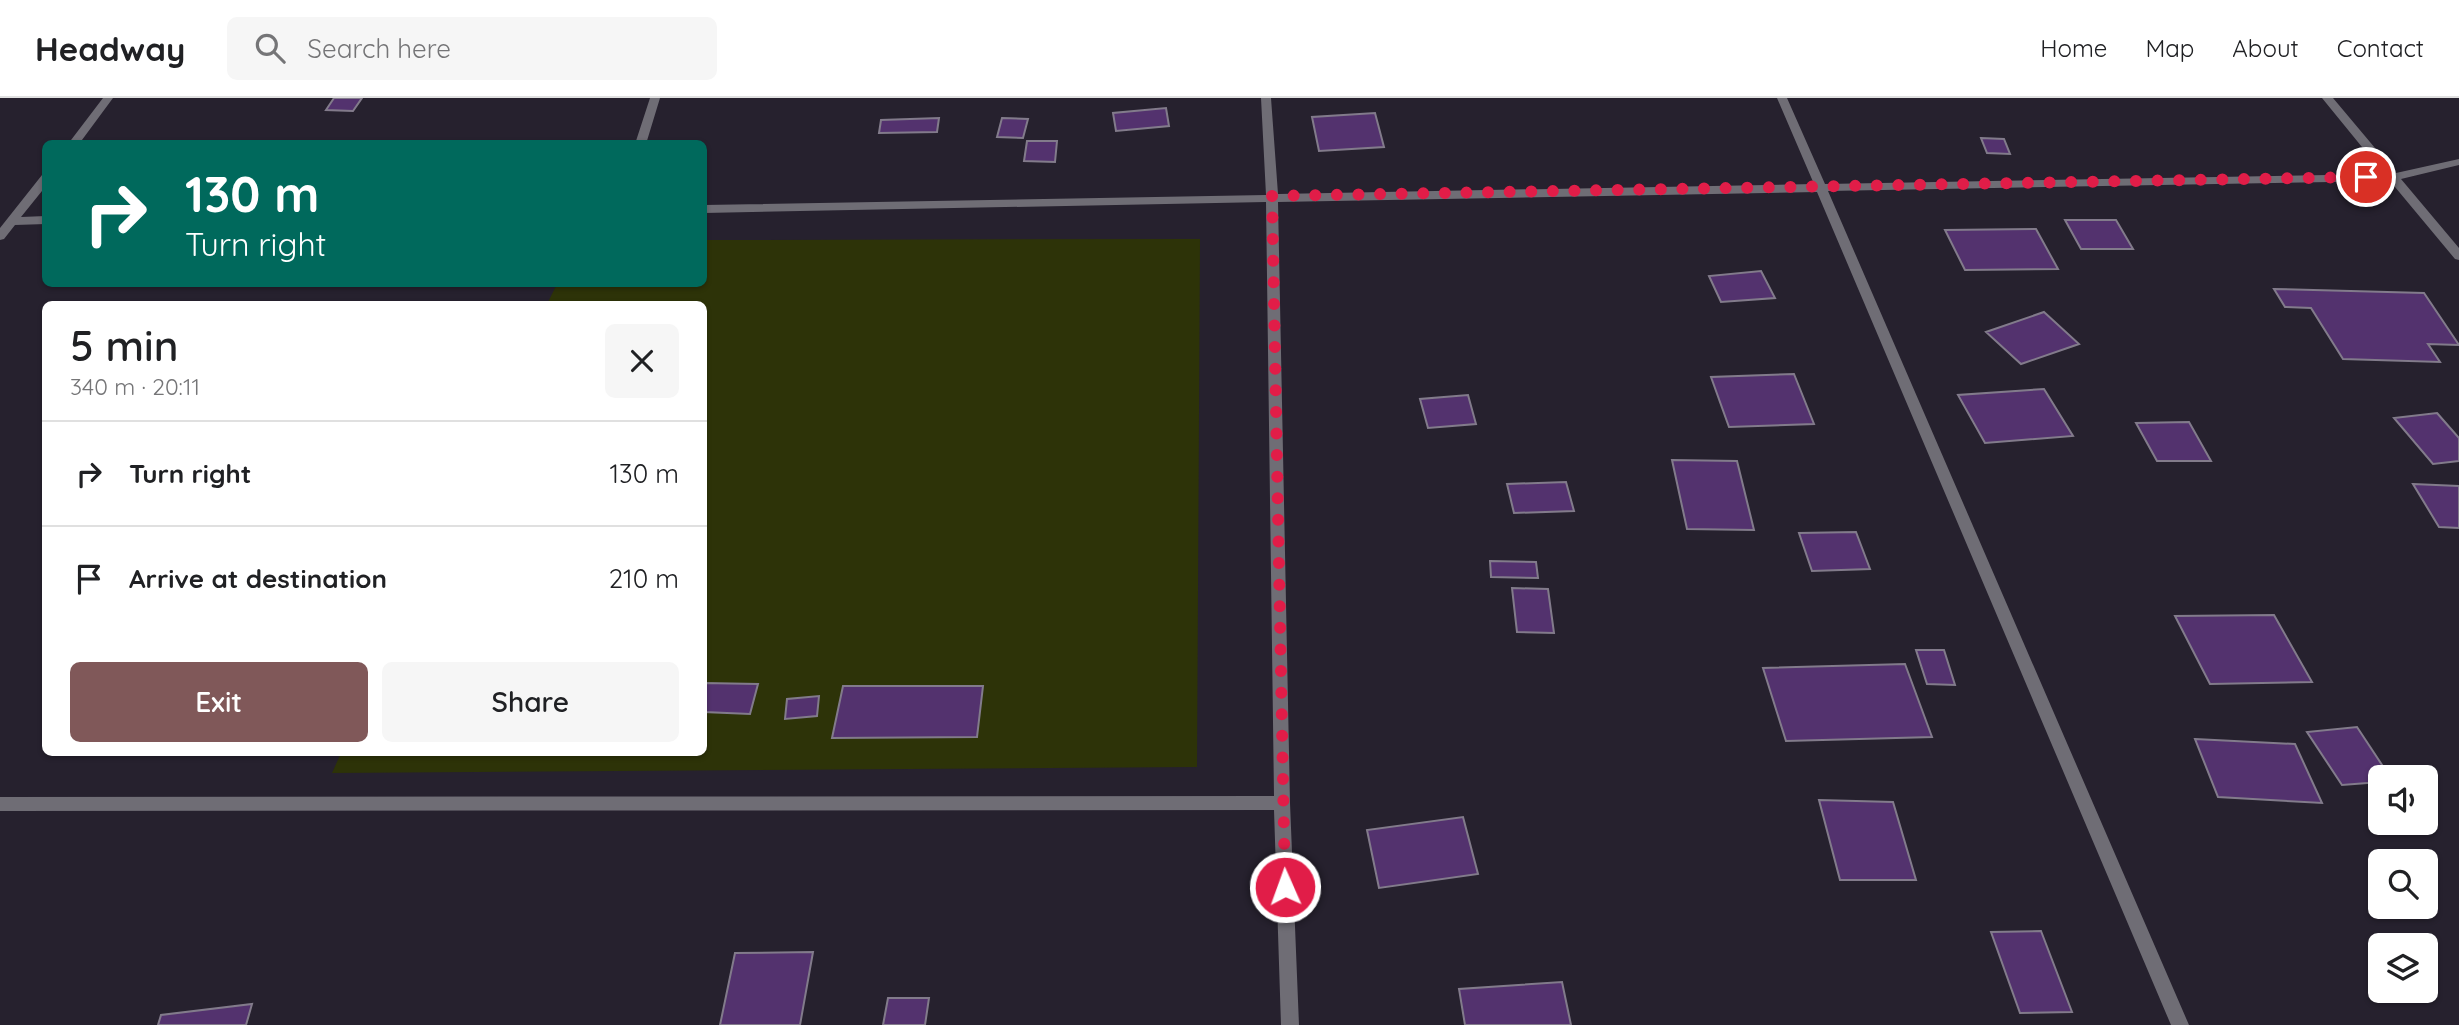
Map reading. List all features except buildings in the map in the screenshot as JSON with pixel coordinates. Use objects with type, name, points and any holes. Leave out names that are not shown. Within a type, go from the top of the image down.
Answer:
[{"type":"street","points":[[75,140],[108,98]]},
{"type":"street","points":[[641,140],[655,98]]},
{"type":"street","points":[[1266,98],[1272,196],[1282,803],[1290,1025]]},
{"type":"street","points":[[1782,98],[2180,1025]]},
{"type":"street","points":[[2327,98],[2459,256]]},
{"type":"street","points":[[707,209],[1272,196],[2393,177],[2459,162]]},
{"type":"street","points":[[0,236],[42,183]]},
{"type":"street","points":[[12,221],[42,220]]},
{"type":"street","points":[[0,804],[1282,803]]},
{"type":"green space","points":[[1200,239],[1197,767],[332,773],[340,756],[707,756],[707,301],[548,301],[556,287],[707,287],[707,240]]},
{"type":"route","points":[[1285,887],[1272,196],[2366,177]]}]
